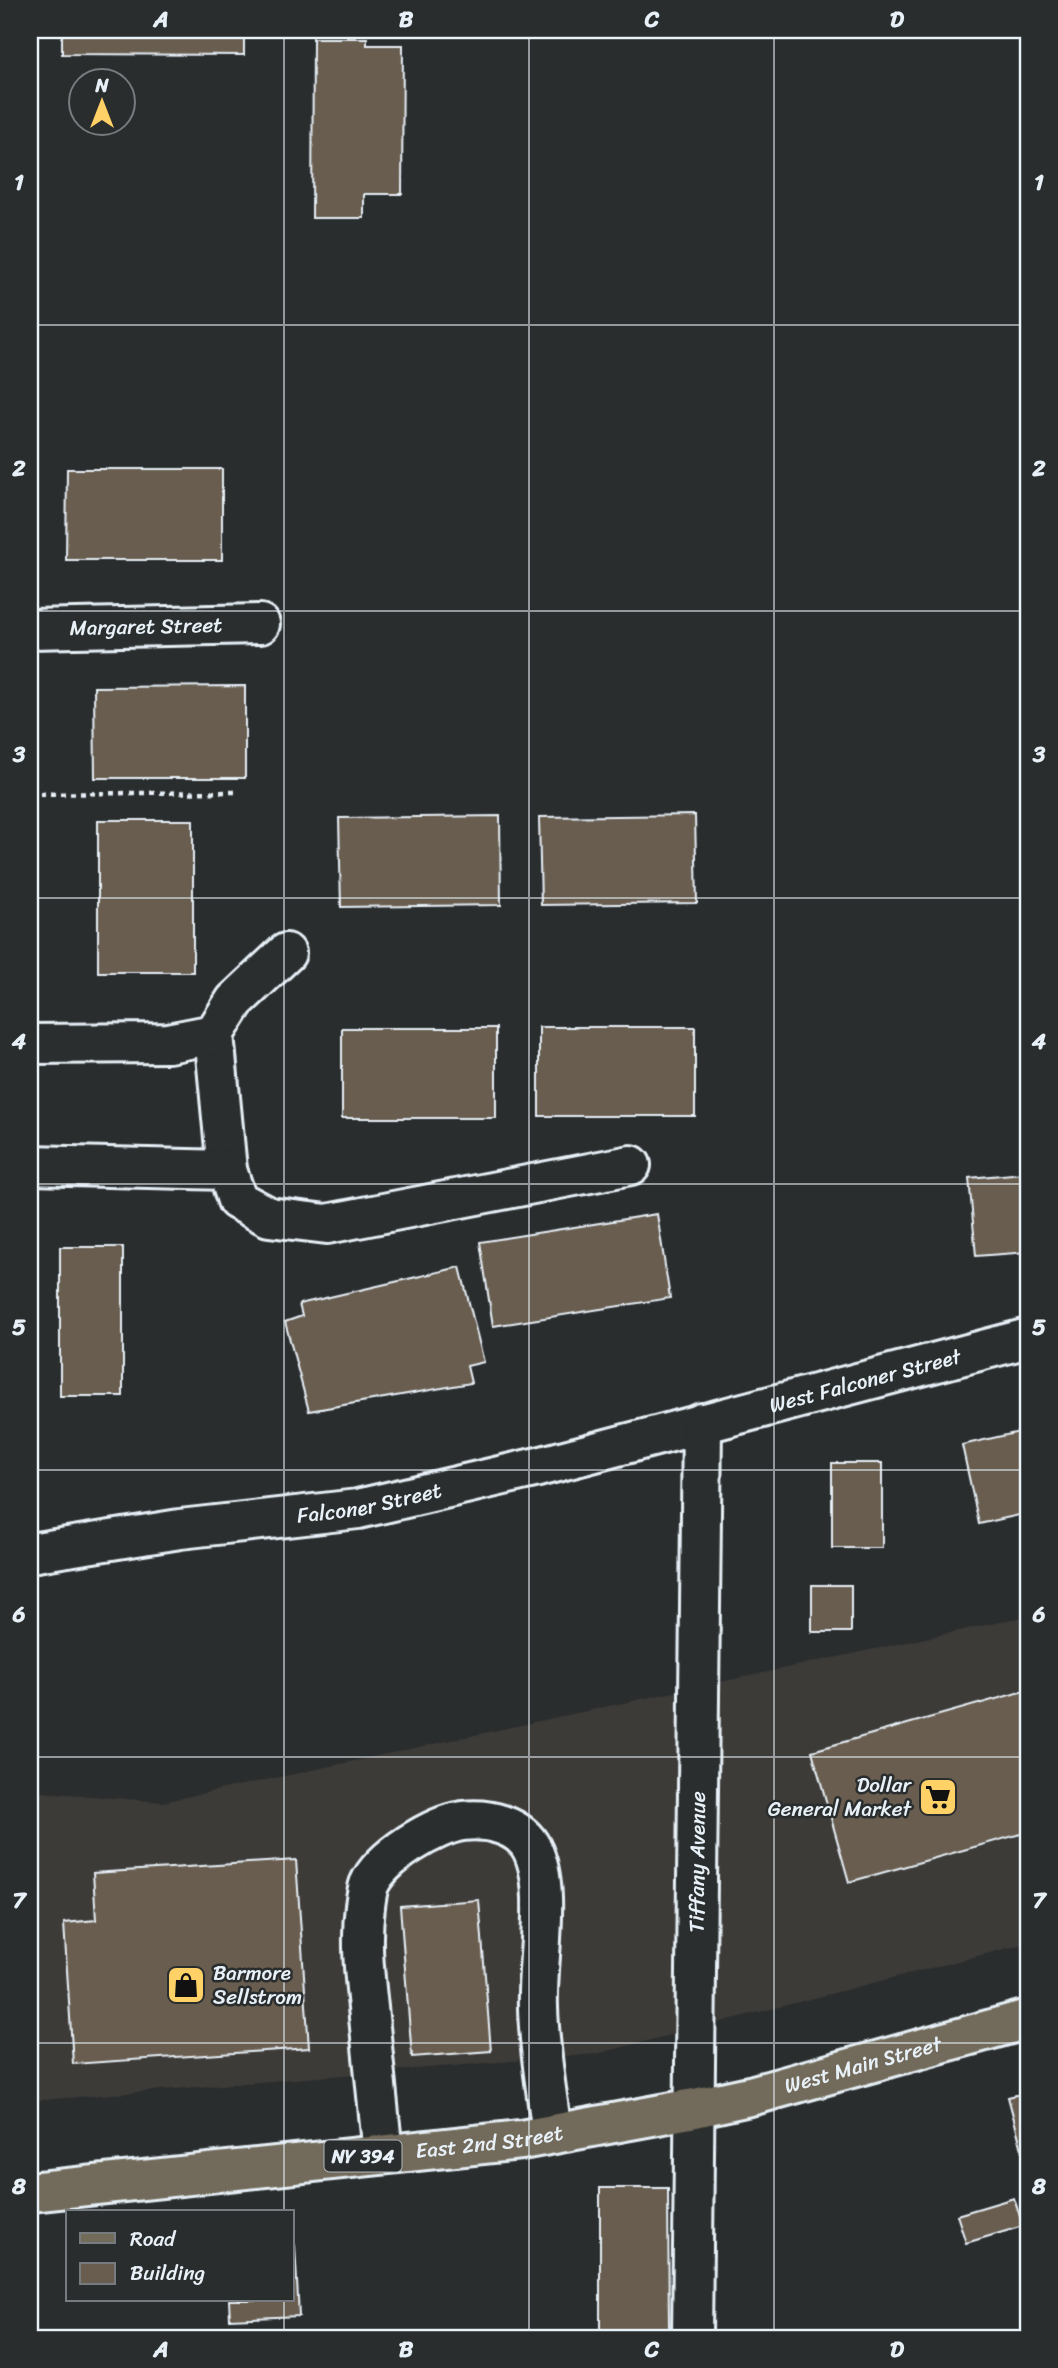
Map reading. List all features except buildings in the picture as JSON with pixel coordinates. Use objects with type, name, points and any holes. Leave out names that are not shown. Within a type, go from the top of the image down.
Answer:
[{"type":"main road","name":"West Main Street","points":[[695,2108],[754,2095],[1028,2019]]},
{"type":"main road","name":"East 2nd Street","points":[[30,2192],[521,2140],[695,2108]]},
{"type":"street","name":"Margaret Street","points":[[30,629],[260,624]]},
{"type":"street","points":[[286,953],[235,1001],[215,1034],[227,1170],[237,1200],[269,1217],[327,1224],[631,1165]]},
{"type":"street","points":[[30,1044],[168,1043],[215,1034]]},
{"type":"street","points":[[30,1165],[227,1170]]},
{"type":"street","name":"West Falconer Street","points":[[702,1423],[1028,1338]]},
{"type":"street","name":"Falconer Street","points":[[30,1553],[180,1529],[358,1509],[538,1467],[702,1423]]},
{"type":"street","name":"Tiffany Avenue","points":[[693,2320],[702,1423]]},
{"type":"street","points":[[383,2154],[361,1941],[369,1886],[394,1855],[415,1841],[462,1821],[488,1821],[513,1830],[532,1847],[537,1863],[541,1889],[539,2033],[552,2134]]},
{"type":"path","points":[[30,794],[236,792]]},
{"type":"shaded area","points":[[1028,1616],[1028,1943],[596,2054],[30,2101],[30,1791],[163,1802]]},
{"type":"place","name":"Dollar General Market","points":[[938,1797]]},
{"type":"place","name":"Barmore Sellstrom","points":[[186,1985]]}]
